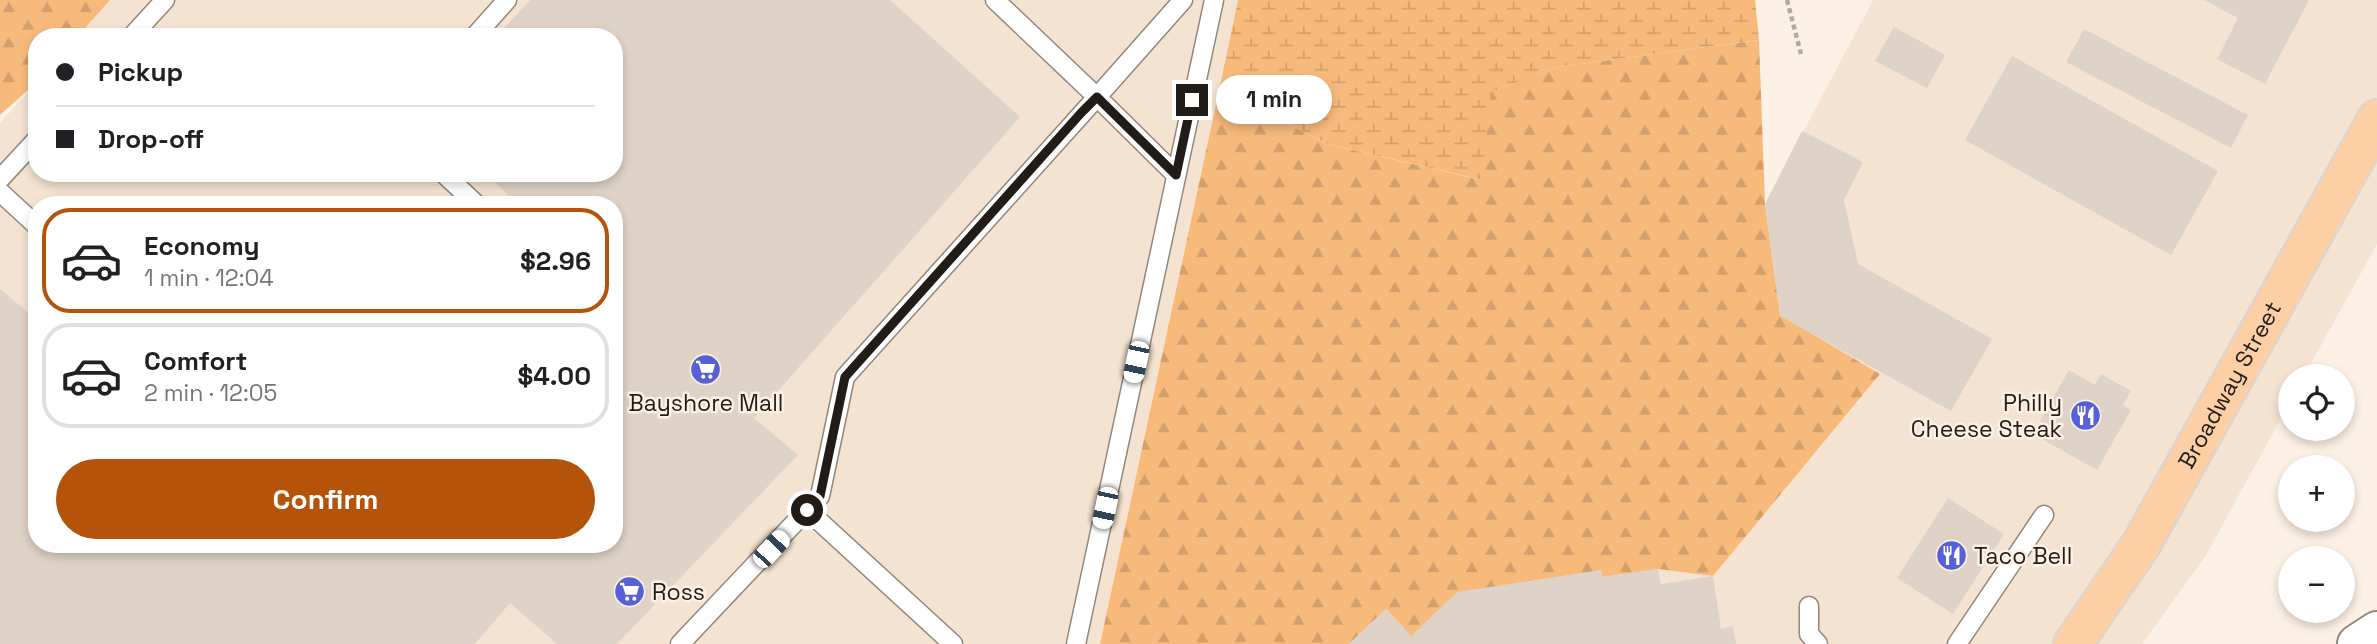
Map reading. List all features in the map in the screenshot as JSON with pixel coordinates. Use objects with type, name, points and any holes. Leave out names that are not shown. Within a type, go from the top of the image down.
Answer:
[{"type":"highway","name":"Broadway Street","points":[[2073,644],[2142,543],[2377,120]]},
{"type":"main road","points":[[2357,644],[2377,631]]},
{"type":"lane","points":[[139,28],[164,0]]},
{"type":"lane","points":[[482,28],[507,0]]},
{"type":"lane","points":[[995,0],[1176,175]]},
{"type":"lane","points":[[680,644],[820,496],[845,377],[1183,0]]},
{"type":"lane","points":[[1076,644],[1214,0]]},
{"type":"lane","points":[[0,179],[28,149]]},
{"type":"lane","points":[[453,182],[468,196]]},
{"type":"lane","points":[[0,192],[28,218]]},
{"type":"lane","points":[[807,510],[953,644]]},
{"type":"lane","points":[[1957,644],[2044,515]]},
{"type":"lane","points":[[1809,606],[1809,634],[1818,644]]},
{"type":"path","points":[[1787,0],[1801,54]]},
{"type":"shaded area","points":[[110,0],[1238,0],[1100,644],[0,644],[0,123],[28,92],[28,182],[623,182],[623,28],[85,28]]},
{"type":"shaded area","points":[[1873,0],[2377,0],[2377,244],[2311,364],[2278,364],[2278,424],[2205,557],[2142,644],[1349,644],[1386,609],[1411,636],[1601,570],[1658,569],[1713,576],[1874,382],[1780,316],[1765,204]]},
{"type":"green space","points":[[0,0],[110,0],[85,28],[28,28],[28,90],[0,115]]},
{"type":"green space","points":[[1238,0],[1755,0],[1759,40],[1557,67],[1491,92],[1482,180],[1328,144],[1219,90]]},
{"type":"green space","points":[[1759,40],[1765,204],[1780,315],[1880,374],[1713,576],[1658,569],[1602,577],[1601,570],[1411,636],[1386,609],[1349,644],[1100,644],[1219,90],[1328,144],[1481,180],[1490,92],[1557,67]]},
{"type":"building","name":"Bayshore Mall","points":[[530,0],[890,0],[1020,117],[754,418],[798,455],[617,644],[557,644],[510,603],[475,644],[0,644],[0,289],[28,312],[28,553],[623,553],[623,196],[509,196],[495,182],[623,182],[623,28],[504,28]]},
{"type":"building","points":[[2204,0],[2309,0],[2265,84],[2217,59],[2238,18]]},
{"type":"building","points":[[1894,27],[1945,55],[1927,88],[1875,61]]},
{"type":"building","points":[[2084,29],[2248,115],[2231,148],[2066,62]]},
{"type":"building","points":[[2012,56],[2218,171],[2171,255],[1965,140]]},
{"type":"building","points":[[1802,131],[1863,162],[1844,200],[1858,264],[1992,339],[1951,411],[1780,316],[1765,204]]},
{"type":"building","name":"Philly Cheese Steak","points":[[2069,370],[2095,385],[2101,374],[2131,391],[2123,405],[2131,410],[2097,470],[2042,439],[2049,427],[2040,421]]},
{"type":"building","name":"Taco Bell","points":[[1948,498],[2004,534],[1953,614],[1897,578]]},
{"type":"building","points":[[1658,569],[1661,584],[1713,576],[1721,629],[1733,626],[1736,644],[1349,644],[1386,609],[1411,636],[1457,592],[1601,570],[1602,577]]},
{"type":"place","name":"Bayshore Mall","points":[[706,369]]},
{"type":"place","name":"Philly Cheese Steak","points":[[2085,416]]},
{"type":"place","name":"Taco Bell","points":[[1951,556]]},
{"type":"place","name":"Ross","points":[[629,592]]},
{"type":"route","points":[[807,510],[820,496],[845,377],[1081,113],[1097,97],[1176,175],[1192,100]]}]
